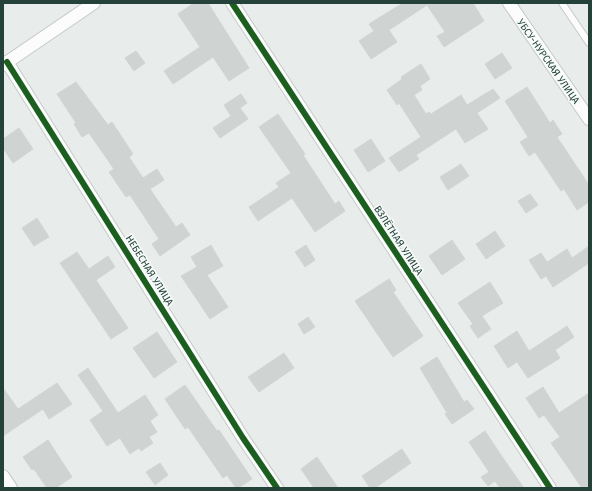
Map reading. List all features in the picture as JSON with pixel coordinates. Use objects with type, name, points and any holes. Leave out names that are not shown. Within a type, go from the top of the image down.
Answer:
[{"type":"street","points":[[5,63],[94,3]]},
{"type":"street","name":"ВЗЛЁТНАЯ УЛИЦА","points":[[232,3],[550,488]]},
{"type":"street","name":"УБСУ-НУРСКАЯ УЛИЦА","points":[[509,3],[589,119]]},
{"type":"street","name":"НЕБЕСНАЯ УЛИЦА","points":[[5,63],[243,438],[277,488]]},
{"type":"street","points":[[3,476],[11,488]]},
{"type":"lane","points":[[562,3],[589,43]]},
{"type":"building","points":[[194,3],[208,3],[249,68],[229,81],[213,57],[173,84],[164,71],[200,47],[178,14]]},
{"type":"building","points":[[403,3],[473,3],[484,21],[444,47],[437,36],[445,32],[427,5],[389,30],[397,42],[371,59],[359,41],[374,31],[369,24]]},
{"type":"building","points":[[136,51],[145,63],[134,71],[125,58]]},
{"type":"building","points":[[502,53],[512,68],[495,79],[485,64]]},
{"type":"building","points":[[421,64],[430,79],[420,86],[422,90],[414,95],[426,114],[429,112],[431,114],[461,95],[467,105],[493,89],[500,98],[477,113],[488,129],[465,143],[456,129],[416,155],[419,159],[399,172],[389,158],[421,137],[399,103],[397,105],[387,90],[402,79],[401,77]]},
{"type":"building","points":[[76,82],[108,125],[112,122],[133,154],[129,157],[143,178],[157,169],[164,180],[150,189],[176,227],[182,223],[190,235],[160,256],[152,244],[159,239],[130,195],[126,197],[109,172],[114,169],[89,133],[82,137],[74,124],[76,123],[57,94]]},
{"type":"building","points":[[527,87],[550,123],[553,120],[562,134],[557,137],[589,185],[589,202],[577,210],[564,189],[561,191],[535,152],[529,156],[520,142],[528,137],[505,101]]},
{"type":"building","points":[[241,94],[247,103],[240,108],[248,119],[220,138],[213,128],[231,116],[224,105]]},
{"type":"building","points":[[278,114],[305,154],[303,155],[335,204],[339,201],[345,211],[315,232],[292,198],[258,221],[249,207],[279,187],[276,183],[291,173],[259,127]]},
{"type":"building","points":[[19,128],[33,149],[13,163],[3,148],[3,139]]},
{"type":"building","points":[[371,139],[385,161],[368,172],[354,150]]},
{"type":"building","points":[[461,164],[469,176],[448,190],[440,177]]},
{"type":"building","points":[[530,194],[538,205],[526,213],[518,201]]},
{"type":"building","points":[[37,218],[49,237],[34,246],[22,228]]},
{"type":"building","points":[[495,231],[505,246],[486,259],[476,244]]},
{"type":"building","points":[[452,240],[465,259],[442,275],[429,256]]},
{"type":"building","points":[[211,245],[223,266],[207,275],[228,307],[210,319],[181,276],[197,267],[191,257]]},
{"type":"building","points":[[306,245],[315,260],[305,267],[295,252]]},
{"type":"building","points":[[589,246],[589,263],[553,287],[546,276],[541,279],[529,260],[541,253],[547,262],[567,249],[572,258]]},
{"type":"building","points":[[77,252],[89,269],[108,256],[115,267],[96,280],[128,328],[111,339],[60,263]]},
{"type":"building","points":[[389,279],[396,290],[393,292],[423,336],[393,357],[355,301]]},
{"type":"building","points":[[490,282],[503,303],[482,316],[491,329],[478,338],[470,326],[473,324],[458,303]]},
{"type":"building","points":[[308,317],[315,327],[304,334],[298,324]]},
{"type":"building","points":[[567,326],[574,337],[555,350],[560,358],[528,378],[517,362],[508,368],[494,346],[517,331],[529,351]]},
{"type":"building","points":[[157,332],[177,362],[154,378],[133,348]]},
{"type":"building","points":[[284,353],[294,368],[259,392],[248,377]]},
{"type":"building","points":[[437,357],[464,402],[467,400],[474,409],[452,424],[420,368]]},
{"type":"building","points":[[88,368],[118,413],[145,395],[158,415],[150,421],[157,432],[149,437],[153,443],[141,451],[139,448],[130,454],[120,438],[107,446],[90,420],[103,411],[78,375]]},
{"type":"building","points":[[57,383],[72,404],[49,419],[43,409],[3,436],[3,388],[18,409]]},
{"type":"building","points":[[185,385],[217,431],[219,430],[252,479],[238,488],[236,488],[227,475],[223,478],[188,427],[185,429],[165,399]]},
{"type":"building","points":[[543,387],[559,413],[589,393],[589,488],[582,488],[551,443],[560,437],[544,415],[539,418],[526,398]]},
{"type":"building","points":[[485,431],[524,488],[500,488],[495,481],[488,486],[481,477],[489,472],[469,442]]},
{"type":"building","points":[[48,440],[72,477],[56,488],[47,488],[34,469],[32,470],[23,457]]},
{"type":"building","points":[[402,449],[411,463],[375,488],[370,488],[362,476]]},
{"type":"building","points":[[317,457],[338,488],[314,488],[301,469]]},
{"type":"building","points":[[160,463],[168,475],[155,485],[146,472]]},
{"type":"cycle path","points":[[232,3],[550,488]]},
{"type":"cycle path","points":[[7,62],[243,438],[277,488]]}]
